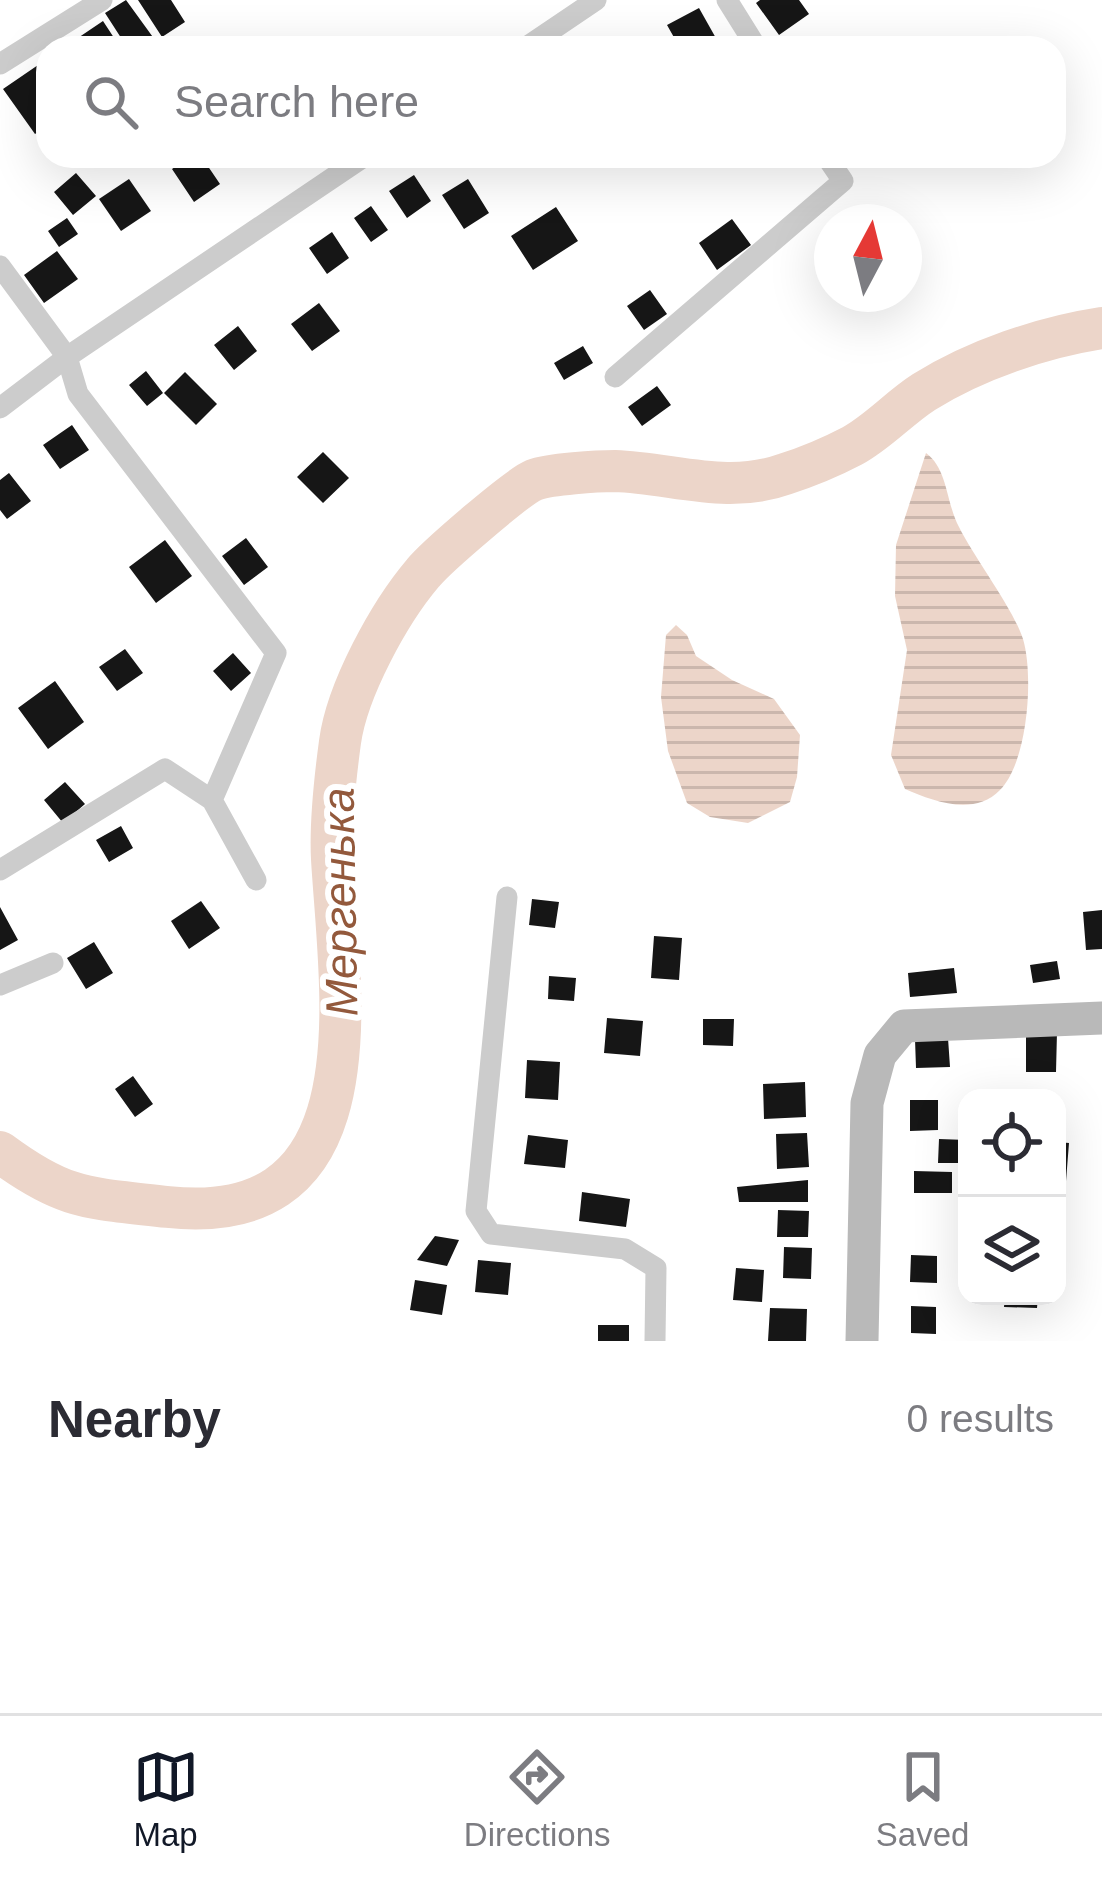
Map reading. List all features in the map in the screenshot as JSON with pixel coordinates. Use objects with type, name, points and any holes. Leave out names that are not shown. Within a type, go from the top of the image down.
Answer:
[{"type":"main road","points":[[862,1341],[867,1103],[880,1055],[904,1026],[1102,1018]]},
{"type":"street","points":[[45,36],[102,0]]},
{"type":"street","points":[[543,36],[596,0]]},
{"type":"street","points":[[727,0],[750,36]]},
{"type":"street","points":[[0,64],[36,41]]},
{"type":"street","points":[[0,407],[347,168]]},
{"type":"street","points":[[615,376],[843,181],[834,168]]},
{"type":"street","points":[[0,266],[67,357],[78,394],[276,652],[212,800]]},
{"type":"street","points":[[0,870],[165,769],[212,800],[256,880]]},
{"type":"street","points":[[507,897],[476,1211],[491,1234],[625,1249],[656,1268],[655,1341]]},
{"type":"street","points":[[0,985],[53,963]]},
{"type":"shaded area","points":[[926,453],[939,468],[959,527],[1018,627],[1026,655],[1028,695],[1017,760],[1000,790],[966,805],[905,789],[891,755],[907,650],[895,596],[896,545]]},
{"type":"shaded area","points":[[676,625],[687,635],[696,656],[732,680],[774,699],[800,735],[790,802],[748,823],[710,817],[687,803],[668,751],[661,697],[666,635]]},
{"type":"building","points":[[126,0],[152,36],[120,36],[105,13]]},
{"type":"building","points":[[138,0],[171,0],[185,22],[161,36]]},
{"type":"building","points":[[799,0],[809,14],[779,35],[756,3]]},
{"type":"building","points":[[699,8],[715,36],[673,36],[667,25]]},
{"type":"building","points":[[103,21],[113,36],[81,36]]},
{"type":"building","points":[[36,66],[36,133],[35,134],[3,89]]},
{"type":"building","points":[[209,168],[220,184],[194,202],[172,169]]},
{"type":"building","points":[[76,173],[96,196],[73,215],[54,192]]},
{"type":"building","points":[[414,175],[431,201],[407,218],[389,191]]},
{"type":"building","points":[[129,179],[151,211],[121,231],[99,199]]},
{"type":"building","points":[[468,179],[489,213],[464,229],[442,195]]},
{"type":"building","points":[[371,206],[388,230],[371,242],[354,218]]},
{"type":"building","points":[[556,207],[578,241],[533,270],[511,236]]},
{"type":"building","points":[[67,218],[78,234],[59,247],[48,231]]},
{"type":"building","points":[[732,219],[751,245],[717,270],[699,243]]},
{"type":"building","points":[[332,232],[349,258],[327,274],[309,248]]},
{"type":"building","points":[[57,251],[78,279],[44,303],[24,275]]},
{"type":"building","points":[[650,290],[667,314],[644,330],[627,306]]},
{"type":"building","points":[[319,303],[340,331],[312,351],[291,324]]},
{"type":"building","points":[[238,326],[257,351],[234,370],[214,345]]},
{"type":"building","points":[[583,346],[593,363],[564,380],[554,363]]},
{"type":"building","points":[[146,371],[163,393],[147,406],[129,385]]},
{"type":"building","points":[[185,372],[217,404],[196,425],[164,393]]},
{"type":"building","points":[[657,386],[671,405],[642,426],[628,407]]},
{"type":"building","points":[[72,425],[89,450],[60,469],[43,445]]},
{"type":"building","points":[[323,452],[349,478],[323,503],[297,477]]},
{"type":"building","points":[[9,473],[31,501],[7,519],[0,510],[0,480]]},
{"type":"building","points":[[246,538],[268,567],[244,585],[222,556]]},
{"type":"building","points":[[165,540],[192,576],[156,603],[129,567]]},
{"type":"building","points":[[125,649],[143,673],[117,691],[99,667]]},
{"type":"building","points":[[233,653],[251,673],[231,691],[213,671]]},
{"type":"building","points":[[55,681],[84,722],[48,749],[18,708]]},
{"type":"building","points":[[65,782],[85,804],[63,823],[44,800]]},
{"type":"building","points":[[121,826],[133,848],[109,862],[96,840]]},
{"type":"building","points":[[532,899],[559,902],[555,928],[529,925]]},
{"type":"building","points":[[201,901],[220,928],[189,949],[171,921]]},
{"type":"building","points":[[0,907],[18,940],[0,950]]},
{"type":"building","points":[[1102,910],[1102,949],[1086,950],[1083,912]]},
{"type":"building","points":[[654,936],[682,938],[679,980],[651,978]]},
{"type":"building","points":[[94,942],[113,973],[86,989],[67,958]]},
{"type":"building","points":[[1057,961],[1060,979],[1033,983],[1030,965]]},
{"type":"building","points":[[954,968],[957,993],[910,997],[908,973]]},
{"type":"building","points":[[549,976],[576,978],[574,1001],[548,999]]},
{"type":"building","points":[[607,1018],[643,1021],[640,1056],[604,1053]]},
{"type":"building","points":[[703,1019],[734,1019],[733,1046],[703,1045]]},
{"type":"building","points":[[1026,1032],[1057,1032],[1056,1072],[1026,1072]]},
{"type":"building","points":[[948,1038],[950,1067],[916,1068],[915,1039]]},
{"type":"building","points":[[527,1060],[560,1062],[558,1100],[525,1098]]},
{"type":"building","points":[[133,1076],[153,1104],[135,1117],[115,1089]]},
{"type":"building","points":[[805,1082],[806,1117],[764,1119],[763,1084]]},
{"type":"building","points":[[910,1100],[938,1100],[938,1130],[910,1131]]},
{"type":"building","points":[[807,1133],[809,1167],[777,1169],[776,1134]]},
{"type":"building","points":[[528,1135],[568,1140],[565,1168],[524,1164]]},
{"type":"building","points":[[939,1139],[958,1140],[958,1163],[938,1163]]},
{"type":"building","points":[[914,1171],[952,1172],[952,1193],[914,1193]]},
{"type":"building","points":[[808,1180],[808,1202],[739,1202],[737,1187]]},
{"type":"building","points":[[582,1192],[630,1199],[626,1227],[579,1221]]},
{"type":"building","points":[[778,1210],[809,1211],[808,1237],[777,1237]]},
{"type":"building","points":[[435,1236],[459,1240],[447,1266],[417,1260]]},
{"type":"building","points":[[784,1247],[812,1248],[811,1279],[783,1278]]},
{"type":"building","points":[[911,1255],[937,1256],[937,1283],[910,1282]]},
{"type":"building","points":[[478,1260],[511,1263],[508,1295],[475,1292]]},
{"type":"building","points":[[736,1268],[764,1270],[762,1302],[733,1300]]},
{"type":"building","points":[[415,1280],[447,1285],[442,1315],[410,1310]]},
{"type":"building","points":[[911,1306],[936,1307],[936,1334],[911,1333]]},
{"type":"building","points":[[770,1308],[807,1309],[806,1341],[768,1341]]},
{"type":"building","points":[[598,1325],[629,1325],[629,1341],[598,1341]]},
{"type":"waterway","name":"Мергенька","points":[[0,1152],[61,1189],[168,1207],[237,1204],[285,1181],[316,1143],[333,1092],[340,1034],[332,830],[344,721],[371,653],[410,590],[443,553],[511,495],[534,480],[586,472],[721,483],[785,474],[852,446],[924,392],[965,370],[1033,344],[1102,328]]}]
